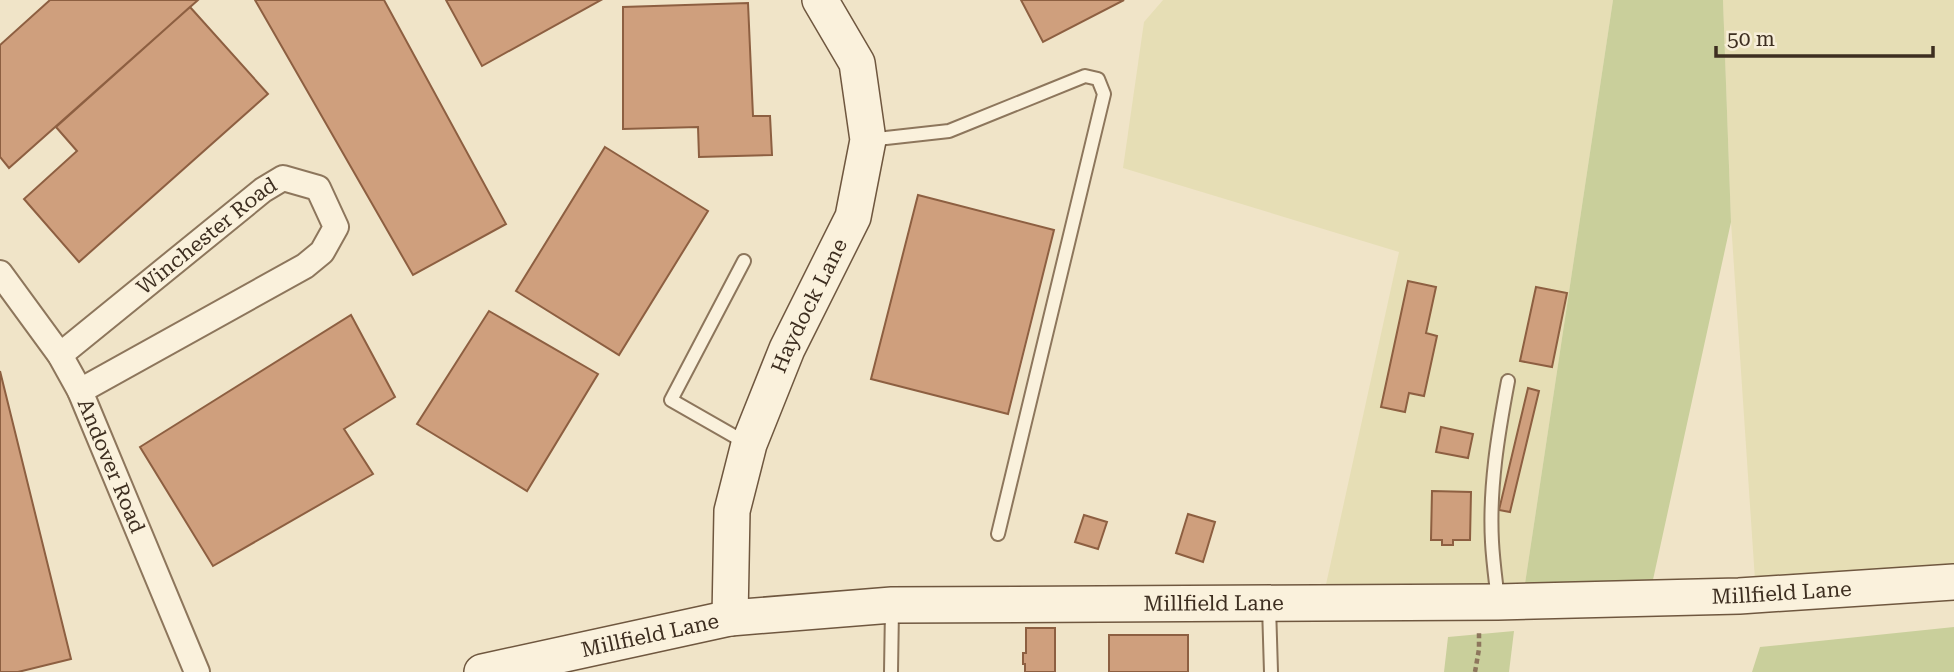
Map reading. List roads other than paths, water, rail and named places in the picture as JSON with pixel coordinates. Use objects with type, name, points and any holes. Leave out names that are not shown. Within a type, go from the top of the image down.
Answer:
[{"type":"street","name":"Haydock Lane","points":[[730,618],[732,511],[748,444],[787,349],[853,217],[868,140],[857,62],[820,0]]},
{"type":"street","name":"Winchester Road","points":[[60,355],[263,190],[283,178],[318,188],[336,227],[322,252],[305,266],[80,391]]},
{"type":"street","name":"Andover Road","points":[[0,273],[60,355],[80,391],[197,672]]},
{"type":"street","name":"Millfield Lane","points":[[482,672],[730,618],[892,605],[1498,601],[1739,596],[1954,582]]},
{"type":"lane","points":[[868,140],[949,131],[1084,76],[1098,79],[1104,94],[998,534]]},
{"type":"lane","points":[[744,261],[671,400],[748,444]]},
{"type":"lane","points":[[1498,601],[1492,541],[1493,494],[1498,434],[1508,381]]},
{"type":"lane","points":[[1269,603],[1271,672]]},
{"type":"lane","points":[[891,672],[892,605]]}]
